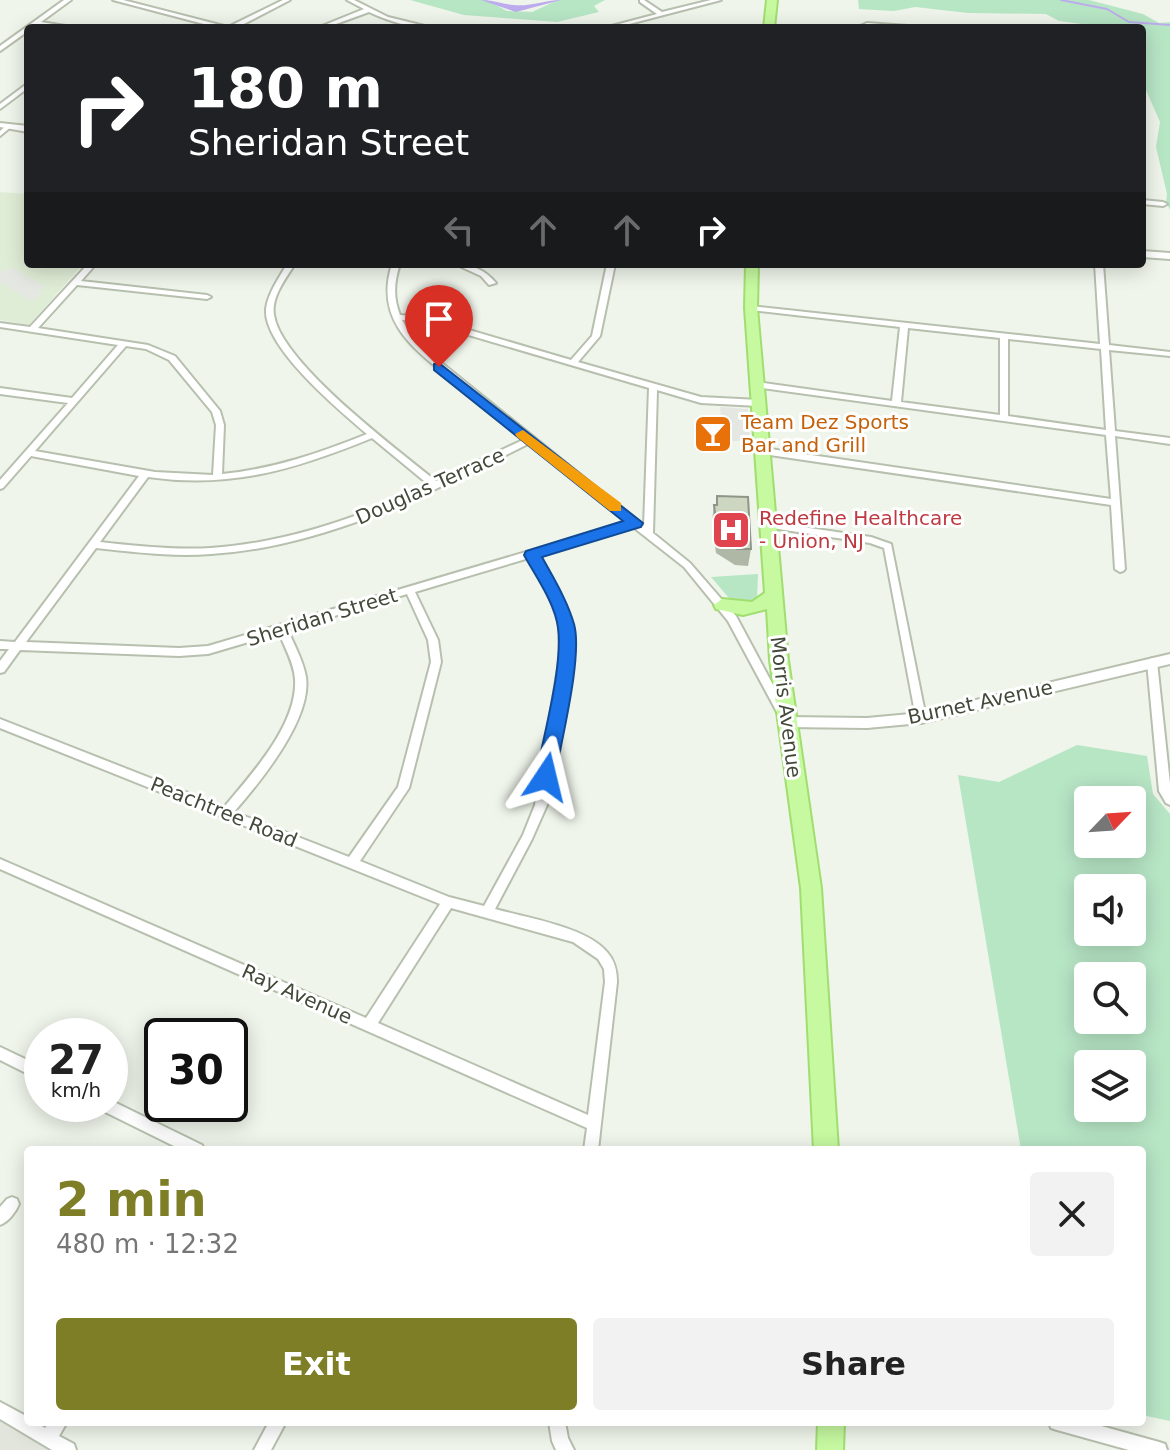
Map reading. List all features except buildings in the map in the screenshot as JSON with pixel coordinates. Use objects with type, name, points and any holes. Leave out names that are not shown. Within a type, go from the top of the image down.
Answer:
[{"type":"main road","points":[[769,24],[772,0]]},
{"type":"main road","name":"Morris Avenue","points":[[752,268],[751,308],[773,595],[787,722],[811,888],[826,1146]]},
{"type":"main road","points":[[722,605],[743,610],[755,608],[765,604],[773,595]]},
{"type":"main road","points":[[830,1450],[831,1426]]},
{"type":"street","points":[[36,23],[68,0]]},
{"type":"street","points":[[116,0],[213,24]]},
{"type":"street","points":[[265,0],[276,4]]},
{"type":"street","points":[[237,24],[287,0]]},
{"type":"street","points":[[350,0],[368,10],[416,24]]},
{"type":"street","points":[[622,24],[718,0]]},
{"type":"street","points":[[642,1],[661,14]]},
{"type":"street","points":[[331,24],[368,10]]},
{"type":"street","points":[[641,19],[648,24]]},
{"type":"street","points":[[36,23],[44,24]]},
{"type":"street","points":[[0,49],[24,31]]},
{"type":"street","points":[[0,107],[24,88]]},
{"type":"street","points":[[0,134],[5,126]]},
{"type":"street","points":[[1146,202],[1163,204]]},
{"type":"street","points":[[1146,254],[1170,256]]},
{"type":"street","points":[[32,330],[88,268]]},
{"type":"street","points":[[289,268],[272,300],[269,314],[273,333],[285,351],[328,394],[436,486]]},
{"type":"street","points":[[395,268],[389,283],[397,317],[414,345],[687,565],[722,605],[787,722]]},
{"type":"street","points":[[469,268],[484,274],[492,283]]},
{"type":"street","points":[[573,363],[596,336],[610,268]]},
{"type":"street","points":[[1099,268],[1120,569]]},
{"type":"street","points":[[75,283],[207,297]]},
{"type":"street","points":[[751,308],[1170,354]]},
{"type":"street","points":[[397,317],[422,319],[701,400],[759,403]]},
{"type":"street","points":[[0,325],[148,347],[172,358],[216,411],[220,425],[217,477]]},
{"type":"street","points":[[896,404],[904,327]]},
{"type":"street","points":[[1004,338],[1004,419]]},
{"type":"street","points":[[0,486],[124,343]]},
{"type":"street","points":[[757,385],[1170,441]]},
{"type":"street","points":[[649,532],[653,387]]},
{"type":"street","points":[[0,391],[74,401]]},
{"type":"street","points":[[31,453],[146,473],[217,477],[247,475],[295,464],[375,434]]},
{"type":"street","name":"Douglas Terrace","points":[[93,544],[157,553],[232,551],[332,528],[378,513],[530,440]]},
{"type":"street","points":[[763,451],[1116,503]]},
{"type":"street","points":[[0,669],[146,473]]},
{"type":"street","name":"Sheridan Street","points":[[0,645],[179,652],[208,650],[635,523]]},
{"type":"street","points":[[768,525],[871,540],[888,546],[921,718]]},
{"type":"street","points":[[487,912],[541,805],[567,645],[562,612],[532,555]]},
{"type":"street","points":[[352,863],[403,788],[436,662],[433,640],[410,591]]},
{"type":"street","points":[[226,813],[271,756],[294,713],[302,685],[283,630]]},
{"type":"street","name":"Burnet Avenue","points":[[787,722],[867,723],[921,718],[1170,659]]},
{"type":"street","points":[[1152,662],[1165,791],[1170,800]]},
{"type":"street","name":"Peachtree Road","points":[[0,723],[448,902],[577,937],[593,946],[610,968],[595,1125]]},
{"type":"street","name":"Ray Avenue","points":[[0,864],[595,1125]]},
{"type":"street","points":[[369,1026],[448,902]]},
{"type":"street","points":[[0,1053],[24,1065]]},
{"type":"street","points":[[128,1116],[189,1146]]},
{"type":"street","points":[[592,1146],[595,1125]]},
{"type":"street","points":[[0,1218],[12,1204]]},
{"type":"street","points":[[0,1410],[24,1424]]},
{"type":"street","points":[[27,1426],[68,1450]]},
{"type":"street","points":[[48,1438],[56,1426]]},
{"type":"street","points":[[262,1450],[276,1426]]},
{"type":"street","points":[[558,1426],[560,1441],[566,1450]]},
{"type":"street","points":[[1072,1426],[1159,1450]]},
{"type":"shaded area","points":[[0,192],[24,194],[24,268],[79,268],[29,325],[0,320]]},
{"type":"shaded area","points":[[12,267],[45,287],[39,290],[41,295],[31,301],[0,282],[0,272]]},
{"type":"shaded area","points":[[720,407],[748,409],[750,441],[723,441]]},
{"type":"shaded area","points":[[0,1410],[67,1450],[0,1450]]},
{"type":"green space","points":[[410,0],[487,0],[507,11],[532,12],[558,0],[605,0],[594,6],[599,12],[557,22],[464,15]]},
{"type":"green space","points":[[858,0],[1089,0],[1143,14],[1159,23],[1170,22],[1170,210],[1156,147],[1160,122],[1146,90],[1146,24],[1082,24],[1059,21],[1046,14],[968,13],[915,7],[894,11],[859,9]]},
{"type":"green space","points":[[758,574],[757,600],[735,605],[711,577]]},
{"type":"green space","points":[[1077,745],[1147,756],[1153,794],[1170,814],[1170,1421],[1146,1416],[1146,1146],[1020,1146],[958,775],[999,782]]},
{"type":"waterway","points":[[486,0],[516,9],[556,0]]},
{"type":"waterway","points":[[1061,0],[1107,9],[1129,22],[1170,25]]},
{"type":"slow traffic","points":[[523,434],[615,507]]},
{"type":"place","name":"Team Dez Sports Bar and Grill","points":[[713,434]]},
{"type":"place","name":"Redefine Healthcare - Union, NJ","points":[[731,530]]},
{"type":"route","points":[[439,367],[635,523],[532,555],[556,597],[566,627],[565,662],[546,777]]}]
